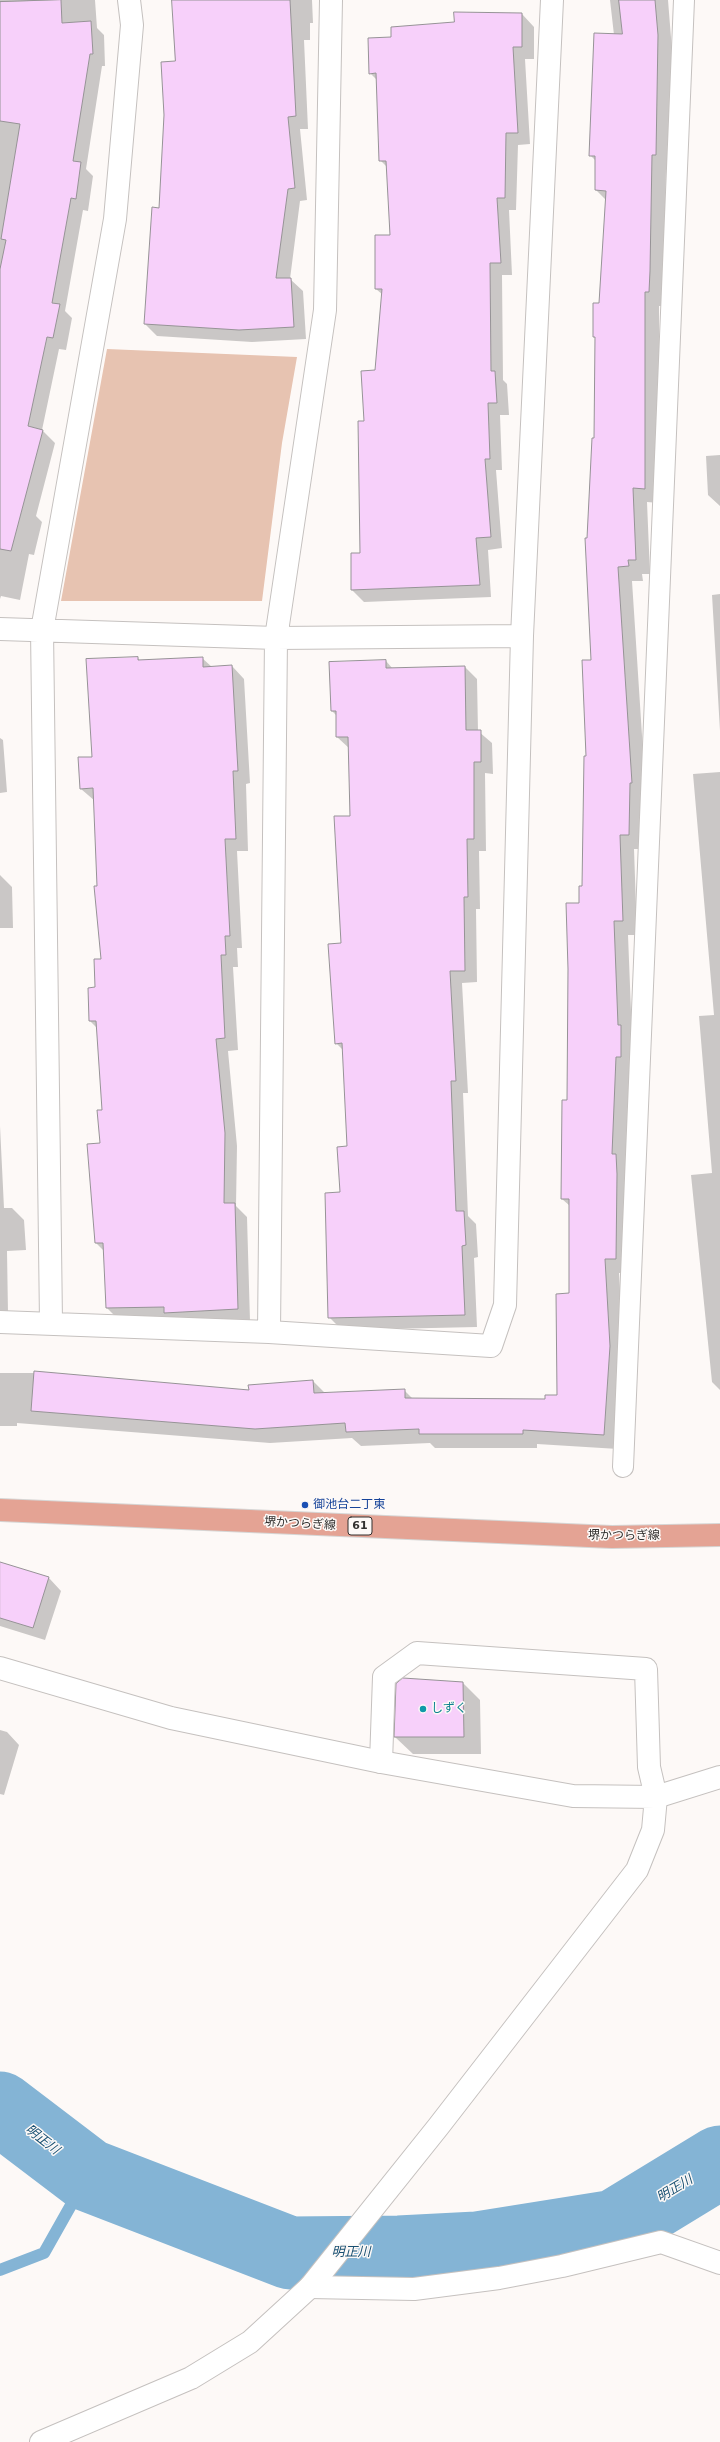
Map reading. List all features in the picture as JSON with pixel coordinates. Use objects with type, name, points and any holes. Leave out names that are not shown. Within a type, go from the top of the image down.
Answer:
[{"type":"main road","name":"堺かつらぎ線","points":[[0,1510],[612,1537],[720,1536]]},
{"type":"street","points":[[50,1322],[42,630],[115,219],[132,25],[129,0]]},
{"type":"street","points":[[269,1332],[276,638],[325,310],[331,0]]},
{"type":"street","points":[[0,1322],[50,1322],[269,1332],[491,1346],[505,1305],[522,636],[552,0]]},
{"type":"street","points":[[0,629],[276,638],[522,636]]},
{"type":"street","points":[[41,2442],[191,2378],[250,2342],[317,2280],[372,2208],[438,2127],[637,1870],[653,1830],[656,1797],[649,1767],[646,1669],[417,1653],[384,1677],[380,1762]]},
{"type":"street","points":[[0,1668],[171,1718],[380,1762],[573,1796],[656,1797],[720,1778]]},
{"type":"street","points":[[317,2280],[414,2289],[499,2278],[562,2266],[662,2242],[720,2263]]},
{"type":"lane","points":[[623,1468],[684,0]]},
{"type":"shaded area","points":[[107,349],[297,357],[282,443],[262,601],[61,601]]},
{"type":"building","points":[[61,0],[62,23],[91,21],[93,54],[90,54],[73,161],[81,162],[76,199],[71,198],[52,303],[60,304],[53,338],[47,337],[28,426],[43,430],[11,551],[0,549],[0,269],[6,240],[1,239],[20,124],[0,121],[0,2]]},
{"type":"building","points":[[172,0],[290,0],[296,116],[288,117],[295,188],[288,189],[276,278],[291,278],[294,327],[239,330],[144,324],[152,207],[159,208],[164,115],[161,62],[175,61]]},
{"type":"building","points":[[619,0],[655,0],[658,35],[656,155],[652,155],[649,292],[645,292],[645,489],[633,488],[636,560],[628,560],[629,566],[618,567],[632,783],[630,783],[629,835],[620,835],[623,921],[614,921],[618,1025],[621,1025],[621,1057],[616,1057],[612,1154],[616,1154],[617,1174],[616,1259],[605,1259],[610,1346],[604,1435],[523,1430],[523,1434],[419,1434],[419,1429],[346,1432],[345,1423],[255,1429],[31,1411],[34,1371],[249,1390],[248,1385],[313,1380],[314,1393],[405,1389],[405,1398],[545,1399],[545,1395],[557,1395],[556,1294],[569,1293],[569,1199],[561,1199],[562,1100],[567,1100],[568,969],[566,903],[579,903],[579,886],[582,886],[584,756],[586,756],[582,660],[591,660],[585,538],[587,538],[592,438],[594,438],[595,337],[593,337],[593,303],[599,303],[606,191],[595,190],[595,156],[589,156],[594,33],[622,34]]},
{"type":"building","points":[[454,12],[522,13],[522,47],[513,47],[518,133],[506,133],[505,198],[497,198],[501,263],[490,263],[491,371],[495,371],[497,403],[488,403],[490,459],[485,459],[491,537],[476,538],[480,585],[351,590],[351,553],[360,553],[358,421],[364,421],[361,371],[375,370],[382,289],[375,289],[375,235],[390,235],[386,161],[379,161],[376,73],[369,74],[368,38],[391,37],[391,27],[454,22]]},
{"type":"building","points":[[138,657],[138,660],[203,657],[203,667],[232,665],[238,771],[233,771],[236,839],[225,839],[230,936],[225,936],[226,955],[221,955],[225,1038],[216,1039],[225,1133],[224,1203],[235,1203],[238,1309],[164,1313],[164,1307],[106,1308],[103,1243],[95,1243],[87,1144],[100,1143],[97,1110],[102,1110],[96,1021],[89,1021],[88,988],[95,987],[94,959],[101,959],[94,886],[97,886],[93,788],[80,789],[78,757],[92,757],[86,659]]},
{"type":"building","points":[[386,660],[386,668],[465,666],[466,730],[481,730],[481,762],[474,762],[474,839],[467,839],[468,897],[464,897],[465,971],[450,971],[456,1081],[451,1081],[456,1211],[464,1211],[466,1245],[462,1246],[465,1315],[328,1318],[325,1193],[340,1192],[337,1147],[347,1146],[342,1043],[335,1044],[328,944],[341,943],[334,816],[350,816],[348,737],[336,737],[336,711],[331,711],[329,662]]},
{"type":"building","points":[[0,1562],[49,1577],[33,1628],[0,1618]]},
{"type":"building","name":"しずく","points":[[403,1678],[463,1682],[464,1737],[394,1737],[396,1684]]},
{"type":"waterway","name":"明正川","points":[[0,2108],[88,2175],[290,2253],[399,2252],[477,2248],[615,2226],[720,2162]]},
{"type":"waterway","points":[[0,2270],[44,2253],[88,2175]]},
{"type":"place","name":"御池台二丁東","points":[[305,1505]]},
{"type":"place","name":"しずく","points":[[423,1709]]}]
